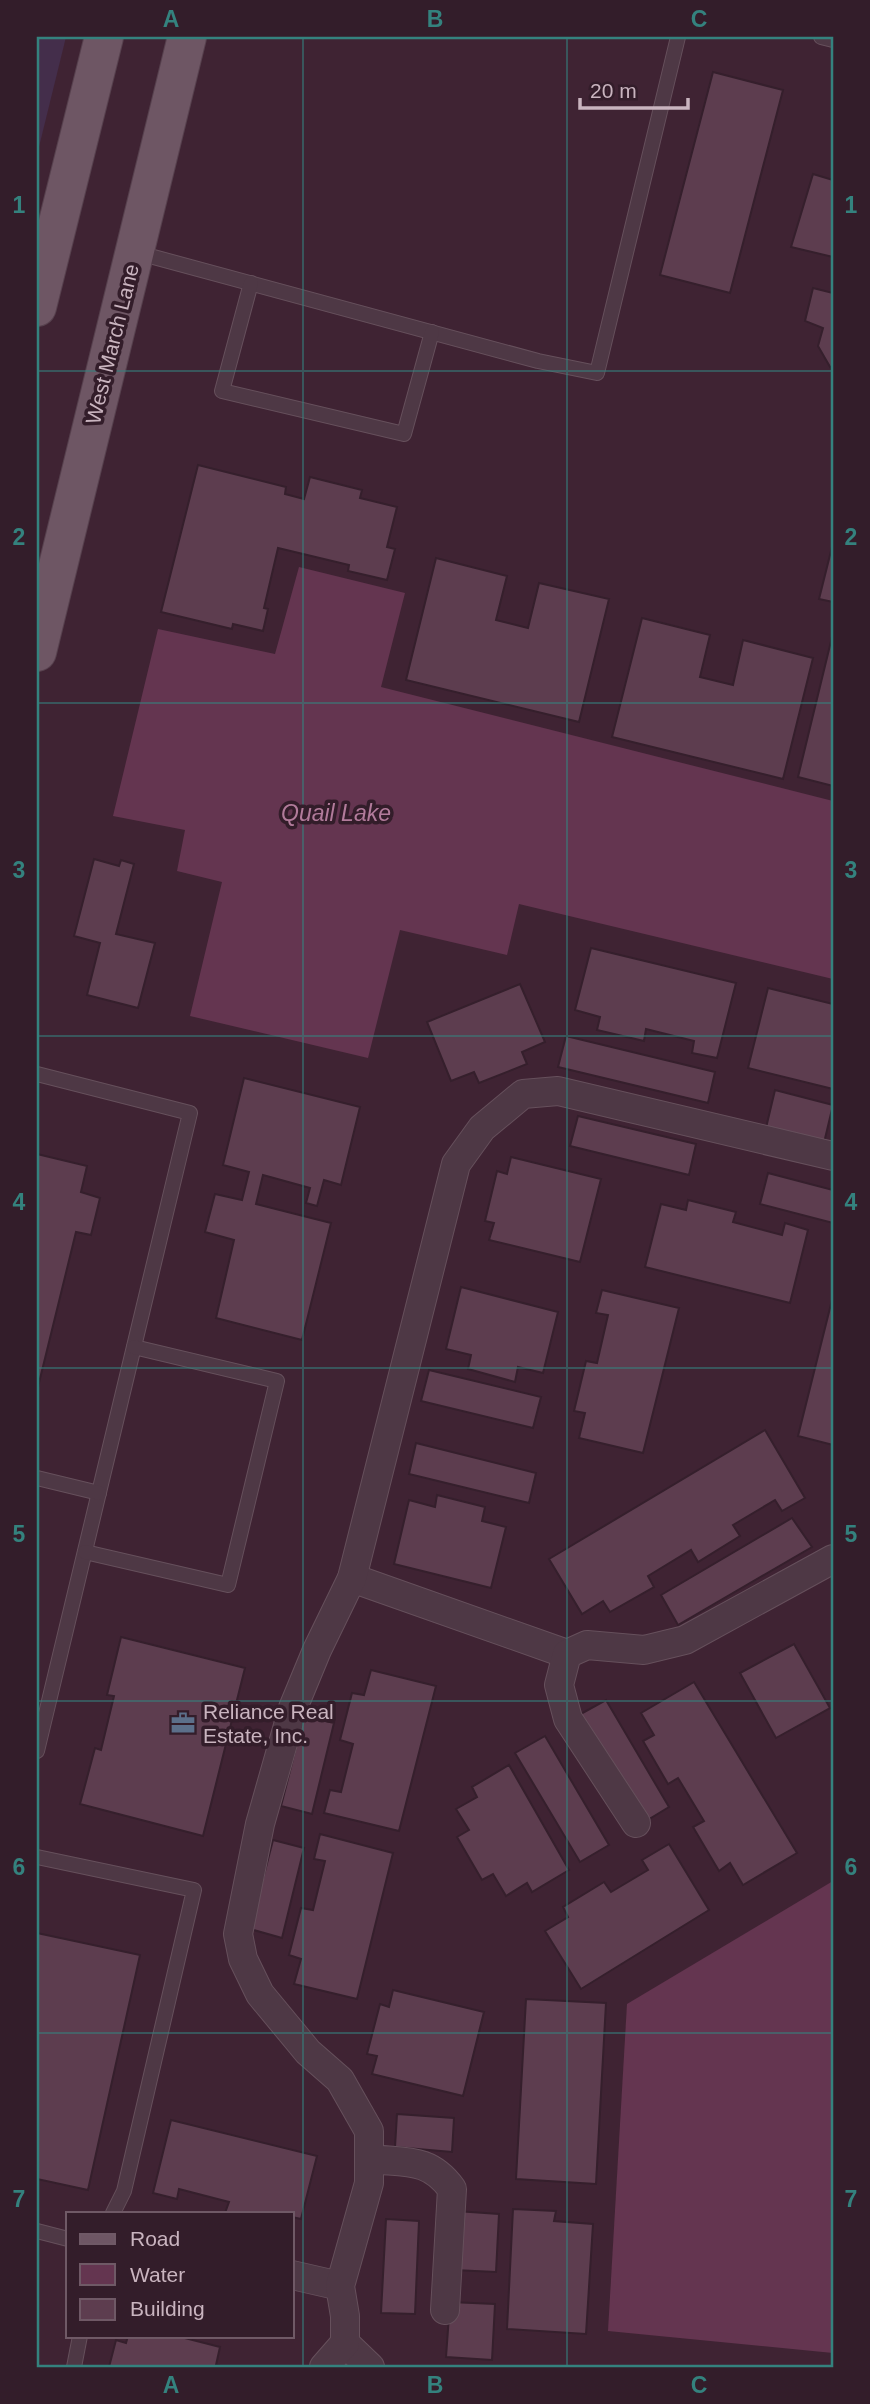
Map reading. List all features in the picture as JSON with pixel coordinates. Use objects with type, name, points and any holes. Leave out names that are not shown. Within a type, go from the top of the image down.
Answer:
[{"type":"main road","points":[[37,307],[104,37]]},
{"type":"main road","name":"West March Lane","points":[[37,652],[187,37]]},
{"type":"street","points":[[324,2367],[345,2343],[345,2316],[340,2286],[369,2183],[369,2132],[340,2080],[308,2052],[260,1994],[243,1959],[238,1934],[260,1824],[293,1708],[317,1650],[352,1578],[456,1164],[482,1128],[523,1094],[558,1091],[833,1156]]},
{"type":"street","points":[[352,1578],[567,1654],[587,1645],[644,1650],[685,1640],[833,1559]]},
{"type":"street","points":[[567,1654],[559,1685],[568,1719],[636,1823]]},
{"type":"street","points":[[369,2159],[426,2165],[444,2178],[452,2189],[445,2310]]},
{"type":"street","points":[[294,2275],[340,2286]]},
{"type":"street","points":[[345,2343],[370,2367]]},
{"type":"lane","points":[[135,252],[538,361],[597,373],[678,37]]},
{"type":"lane","points":[[821,37],[833,40]]},
{"type":"lane","points":[[251,283],[222,391],[404,434],[432,332]]},
{"type":"lane","points":[[37,1074],[190,1113],[37,1751]]},
{"type":"lane","points":[[85,1552],[228,1585],[277,1381],[134,1347]]},
{"type":"lane","points":[[37,1478],[99,1493]]},
{"type":"lane","points":[[37,1857],[194,1890],[124,2191],[114,2212]]},
{"type":"lane","points":[[37,2231],[66,2238]]},
{"type":"lane","points":[[74,2367],[80,2338]]},
{"type":"shaded area","points":[[37,37],[66,37],[37,155]]},
{"type":"water","name":"Quail Lake","points":[[299,567],[405,593],[381,687],[833,801],[833,979],[519,904],[507,955],[400,930],[368,1058],[190,1016],[222,882],[177,871],[185,830],[113,816],[158,629],[275,654]]},
{"type":"water","points":[[833,1881],[833,2353],[608,2331],[627,2004]]},
{"type":"building","points":[[713,72],[783,90],[730,293],[660,275]]},
{"type":"building","points":[[813,174],[833,180],[833,257],[791,247]]},
{"type":"building","points":[[813,288],[833,293],[833,372],[818,346],[823,328],[805,321]]},
{"type":"building","points":[[198,465],[286,487],[285,494],[304,499],[310,477],[362,490],[360,498],[397,507],[387,547],[395,549],[387,580],[348,571],[349,565],[278,548],[264,608],[268,609],[263,631],[233,624],[232,629],[161,612]]},
{"type":"building","points":[[833,543],[833,602],[819,599]]},
{"type":"building","points":[[436,558],[507,576],[496,620],[528,628],[539,583],[609,599],[579,722],[406,680]]},
{"type":"building","points":[[642,618],[710,635],[700,677],[733,685],[743,640],[813,658],[783,779],[612,737]]},
{"type":"building","points":[[833,633],[833,786],[798,777]]},
{"type":"building","points":[[94,859],[119,866],[121,860],[134,864],[116,934],[155,943],[138,1008],[87,995],[100,943],[74,936]]},
{"type":"building","points":[[591,948],[736,983],[717,1058],[692,1053],[694,1041],[646,1029],[644,1041],[597,1030],[600,1017],[575,1010]]},
{"type":"building","points":[[520,984],[545,1042],[522,1052],[527,1064],[479,1083],[474,1072],[451,1081],[427,1022]]},
{"type":"building","points":[[768,988],[833,1004],[833,1089],[748,1068]]},
{"type":"building","points":[[566,1036],[715,1072],[708,1103],[558,1067]]},
{"type":"building","points":[[244,1078],[360,1107],[341,1185],[324,1180],[317,1206],[306,1203],[310,1188],[263,1175],[256,1204],[331,1223],[302,1340],[216,1318],[234,1240],[205,1232],[215,1194],[242,1200],[249,1172],[223,1165]]},
{"type":"building","points":[[775,1090],[833,1105],[823,1147],[765,1132]]},
{"type":"building","points":[[578,1116],[696,1144],[689,1175],[570,1146]]},
{"type":"building","points":[[37,1154],[87,1166],[81,1192],[100,1198],[91,1235],[76,1232],[37,1391]]},
{"type":"building","points":[[511,1157],[601,1179],[580,1262],[489,1240],[494,1223],[485,1221],[497,1171],[507,1174]]},
{"type":"building","points":[[768,1173],[833,1190],[833,1223],[760,1204]]},
{"type":"building","points":[[688,1200],[736,1212],[733,1222],[782,1235],[785,1223],[808,1230],[790,1303],[645,1267],[661,1204],[686,1210]]},
{"type":"building","points":[[461,1287],[558,1312],[543,1373],[518,1367],[515,1382],[468,1369],[471,1355],[446,1349]]},
{"type":"building","points":[[602,1290],[679,1308],[643,1453],[579,1438],[585,1413],[574,1411],[586,1361],[597,1363],[608,1315],[596,1313]]},
{"type":"building","points":[[833,1296],[833,1445],[798,1436]]},
{"type":"building","points":[[429,1370],[541,1397],[533,1428],[421,1401]]},
{"type":"building","points":[[765,1430],[805,1498],[782,1511],[775,1500],[733,1525],[740,1536],[698,1562],[691,1550],[648,1576],[654,1587],[610,1612],[603,1601],[582,1614],[549,1559]]},
{"type":"building","points":[[416,1443],[536,1473],[529,1503],[409,1474]]},
{"type":"building","points":[[437,1495],[485,1507],[482,1521],[506,1527],[491,1588],[394,1564],[409,1500],[435,1507]]},
{"type":"building","points":[[792,1518],[812,1547],[678,1625],[661,1595]]},
{"type":"building","points":[[121,1637],[245,1668],[203,1836],[80,1804],[95,1748],[101,1750],[114,1696],[107,1695]]},
{"type":"building","points":[[794,1644],[830,1708],[776,1738],[740,1673]]},
{"type":"building","points":[[371,1670],[436,1686],[399,1831],[324,1813],[330,1790],[341,1792],[353,1744],[340,1740],[352,1693],[364,1695]]},
{"type":"building","points":[[694,1682],[797,1853],[743,1885],[730,1863],[719,1871],[693,1827],[704,1821],[678,1778],[668,1784],[643,1741],[654,1735],[641,1713]]},
{"type":"building","points":[[606,1700],[669,1807],[641,1824],[577,1716]]},
{"type":"building","points":[[304,1716],[334,1723],[312,1814],[281,1806]]},
{"type":"building","points":[[545,1736],[609,1845],[580,1862],[515,1753]]},
{"type":"building","points":[[509,1765],[569,1870],[532,1892],[527,1883],[506,1896],[493,1874],[482,1880],[457,1837],[469,1830],[456,1809],[477,1797],[472,1787]]},
{"type":"building","points":[[320,1834],[393,1853],[357,1999],[294,1984],[301,1959],[289,1955],[301,1908],[313,1910],[325,1861],[314,1859]]},
{"type":"building","points":[[273,1840],[304,1848],[282,1938],[250,1929]]},
{"type":"building","points":[[669,1844],[709,1910],[581,1989],[545,1931],[568,1917],[563,1907],[604,1882],[611,1892],[648,1870],[642,1860]]},
{"type":"building","points":[[37,1933],[140,1955],[88,2190],[37,2179]]},
{"type":"building","points":[[393,1990],[484,2012],[463,2096],[372,2074],[377,2056],[367,2054],[380,2004],[389,2007]]},
{"type":"building","points":[[526,1999],[606,2003],[596,2184],[516,2179]]},
{"type":"building","points":[[397,2114],[454,2118],[452,2152],[395,2147]]},
{"type":"building","points":[[171,2120],[317,2156],[301,2219],[294,2217],[294,2212],[225,2212],[229,2202],[179,2189],[177,2199],[153,2193]]},
{"type":"building","points":[[513,2209],[556,2211],[554,2221],[593,2224],[586,2334],[507,2329]]},
{"type":"building","points":[[456,2211],[499,2214],[496,2272],[454,2270]]},
{"type":"building","points":[[386,2219],[419,2221],[415,2314],[381,2313]]},
{"type":"building","points":[[450,2302],[495,2304],[492,2360],[446,2357]]},
{"type":"building","points":[[127,2338],[185,2338],[220,2347],[216,2365],[224,2367],[109,2367],[116,2340],[126,2343]]},
{"type":"place","name":"Reliance Real Estate, Inc.","points":[[183,1723]]}]
